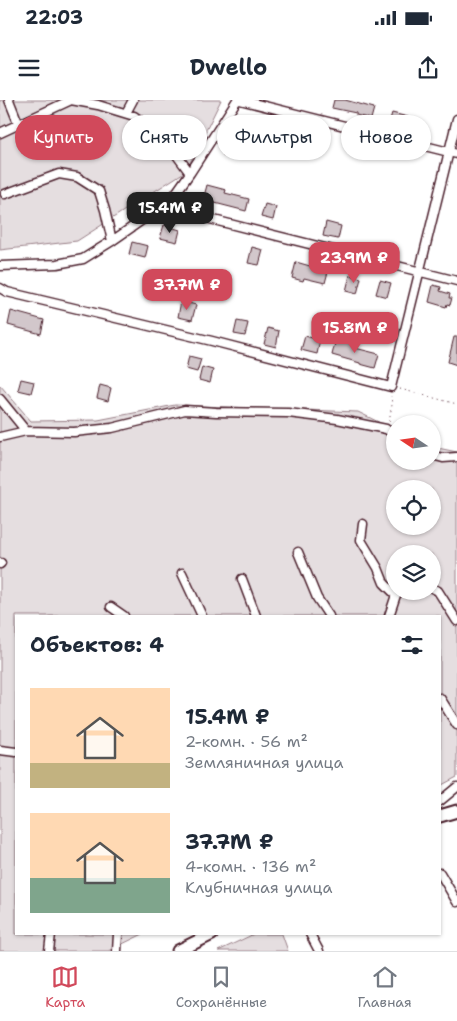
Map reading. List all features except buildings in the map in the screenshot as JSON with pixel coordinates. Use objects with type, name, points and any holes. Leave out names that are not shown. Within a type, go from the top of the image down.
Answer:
[{"type":"street","points":[[9,100],[15,115]]},
{"type":"street","points":[[40,115],[71,100],[98,105],[134,116],[164,138],[190,173]]},
{"type":"street","points":[[126,113],[133,100]]},
{"type":"street","points":[[0,266],[57,264],[83,259],[112,241],[170,200],[239,100],[453,153]]},
{"type":"street","points":[[0,288],[7,292],[212,341],[391,387],[419,271],[453,153],[457,119]]},
{"type":"street","points":[[0,133],[15,127]]},
{"type":"street","points":[[5,194],[59,174],[77,177],[99,191],[112,241]]},
{"type":"street","points":[[170,200],[198,216],[457,281]]},
{"type":"street","points":[[0,399],[26,432]]},
{"type":"street","points":[[0,437],[26,432],[74,432],[112,428],[185,410],[288,413],[337,419],[386,429]]},
{"type":"street","points":[[441,457],[457,457]]},
{"type":"street","points":[[363,524],[361,540],[386,584]]},
{"type":"street","points":[[298,552],[317,598],[328,615]]},
{"type":"street","points":[[182,574],[202,615]]},
{"type":"street","points":[[242,579],[256,615]]},
{"type":"street","points":[[441,596],[457,621]]},
{"type":"street","points":[[388,615],[395,600]]},
{"type":"street","points":[[111,607],[123,615]]},
{"type":"street","points":[[441,700],[457,725]]},
{"type":"street","points":[[0,750],[15,752]]},
{"type":"street","points":[[441,801],[457,787]]},
{"type":"street","points":[[441,816],[457,812]]},
{"type":"street","points":[[441,875],[457,902]]},
{"type":"street","points":[[49,951],[51,935]]},
{"type":"street","points":[[118,935],[118,951]]},
{"type":"street","points":[[311,935],[319,951]]},
{"type":"street","points":[[178,951],[199,937]]},
{"type":"path","points":[[390,415],[392,404],[391,387],[457,404]]},
{"type":"shaded area","points":[[0,100],[221,100],[207,128],[207,115],[122,115],[122,160],[191,160],[186,171],[77,241],[0,250]]},
{"type":"shaded area","points":[[0,385],[31,421],[98,420],[175,405],[358,412],[386,426],[386,470],[441,470],[441,449],[457,452],[457,777],[441,785],[441,615],[15,615],[15,935],[141,935],[108,951],[0,951]]},
{"type":"shaded area","points":[[252,935],[282,935],[288,951],[218,951]]}]
